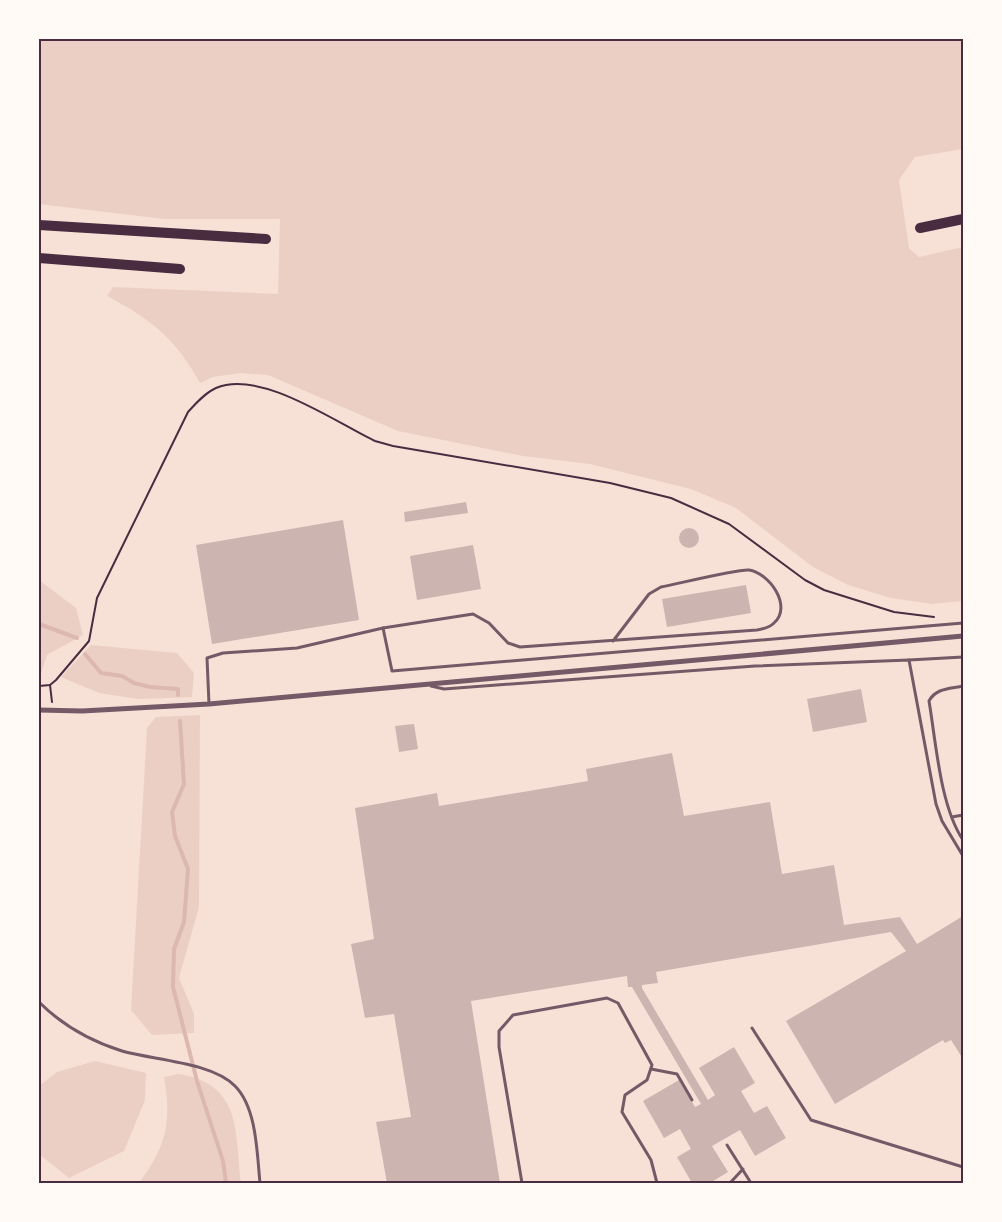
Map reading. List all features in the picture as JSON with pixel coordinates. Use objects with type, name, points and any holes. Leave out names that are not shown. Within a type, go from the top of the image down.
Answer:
[{"type":"highway","points":[[920,228],[963,219]]},
{"type":"highway","points":[[39,225],[266,239]]},
{"type":"highway","points":[[39,258],[180,269]]},
{"type":"street","points":[[39,710],[209,704],[963,636]]},
{"type":"lane","points":[[209,704],[207,658],[223,653],[297,648],[383,628],[473,614],[489,623],[508,643],[520,647],[613,641],[757,630],[774,625],[781,614],[781,602],[767,579],[748,570],[661,587],[649,594],[613,641]]},
{"type":"lane","points":[[383,628],[392,671],[963,623]]},
{"type":"lane","points":[[428,685],[444,689],[745,666],[963,657]]},
{"type":"lane","points":[[909,660],[936,804],[942,821],[963,856]]},
{"type":"lane","points":[[963,687],[941,690],[933,694],[929,701],[952,817],[963,840]]},
{"type":"lane","points":[[952,817],[963,815]]},
{"type":"lane","points":[[522,1183],[499,1047],[499,1031],[513,1015],[607,998],[618,1003],[648,1053],[652,1065],[647,1080],[625,1095],[622,1112],[651,1160],[657,1183]]},
{"type":"lane","points":[[39,1002],[65,1024],[98,1042],[211,1071],[236,1086],[244,1101],[254,1137],[260,1183]]},
{"type":"lane","points":[[752,1028],[811,1120],[963,1167]]},
{"type":"lane","points":[[651,1069],[677,1074],[692,1100]]},
{"type":"lane","points":[[727,1145],[751,1183]]},
{"type":"lane","points":[[730,1183],[743,1169]]},
{"type":"path","points":[[39,686],[50,685],[89,641],[97,598],[188,412],[198,400],[216,388],[232,385],[257,385],[268,389],[375,441],[393,446],[610,483],[671,498],[729,524],[804,580],[824,590],[894,612],[942,617]]},
{"type":"path","points":[[50,685],[52,711]]},
{"type":"shaded area","points":[[39,39],[963,39],[963,149],[915,157],[899,180],[909,248],[919,257],[963,247],[963,601],[932,604],[891,598],[848,585],[813,567],[736,508],[691,489],[590,464],[523,456],[398,431],[268,375],[240,373],[213,377],[200,383],[191,367],[161,332],[137,313],[107,296],[113,287],[278,294],[280,219],[164,219],[39,204]]},
{"type":"shaded area","points":[[39,580],[76,608],[83,635],[47,655],[39,680]]},
{"type":"shaded area","points":[[91,645],[177,653],[194,673],[192,697],[138,699],[99,693],[61,677]]},
{"type":"shaded area","points":[[200,715],[199,907],[179,978],[194,1014],[194,1033],[152,1035],[131,1010],[147,728],[156,717]]},
{"type":"shaded area","points":[[95,1061],[146,1073],[145,1100],[124,1151],[69,1178],[39,1154],[39,1086],[57,1072]]},
{"type":"shaded area","points":[[178,1074],[199,1079],[214,1088],[224,1099],[235,1128],[241,1183],[139,1183],[155,1158],[165,1133],[167,1107],[164,1077]]},
{"type":"building","points":[[466,502],[468,513],[405,522],[404,512]]},
{"type":"building","points":[[343,520],[359,620],[212,644],[196,545]]},
{"type":"building","points":[[689,528],[696,531],[699,538],[696,545],[689,548],[682,545],[679,538],[682,531]]},
{"type":"building","points":[[473,545],[481,589],[417,600],[410,556]]},
{"type":"building","points":[[746,585],[751,613],[667,627],[662,599]]},
{"type":"building","points":[[861,689],[867,722],[813,732],[807,699]]},
{"type":"building","points":[[414,724],[418,749],[399,752],[395,726]]},
{"type":"building","points":[[672,753],[684,816],[770,802],[782,874],[834,865],[844,925],[900,917],[917,944],[963,916],[963,1059],[951,1040],[945,1043],[943,1040],[835,1104],[786,1021],[906,951],[891,932],[656,972],[658,983],[642,985],[642,988],[708,1100],[715,1095],[699,1068],[734,1047],[755,1083],[741,1091],[754,1113],[767,1106],[786,1138],[755,1156],[740,1130],[712,1146],[728,1172],[710,1183],[692,1183],[677,1157],[691,1149],[680,1129],[664,1138],[643,1101],[679,1080],[695,1107],[701,1104],[632,987],[628,987],[627,976],[471,1001],[500,1183],[387,1183],[376,1122],[411,1117],[394,1014],[365,1018],[351,944],[374,939],[355,808],[437,793],[439,806],[588,781],[586,769]]},
{"type":"waterway","points":[[39,624],[77,638]]},
{"type":"waterway","points":[[85,654],[101,673],[122,676],[134,683],[150,687],[178,689],[178,695]]},
{"type":"waterway","points":[[180,721],[184,784],[172,812],[175,836],[188,869],[184,922],[174,949],[173,987],[197,1081],[223,1161],[226,1183]]}]
